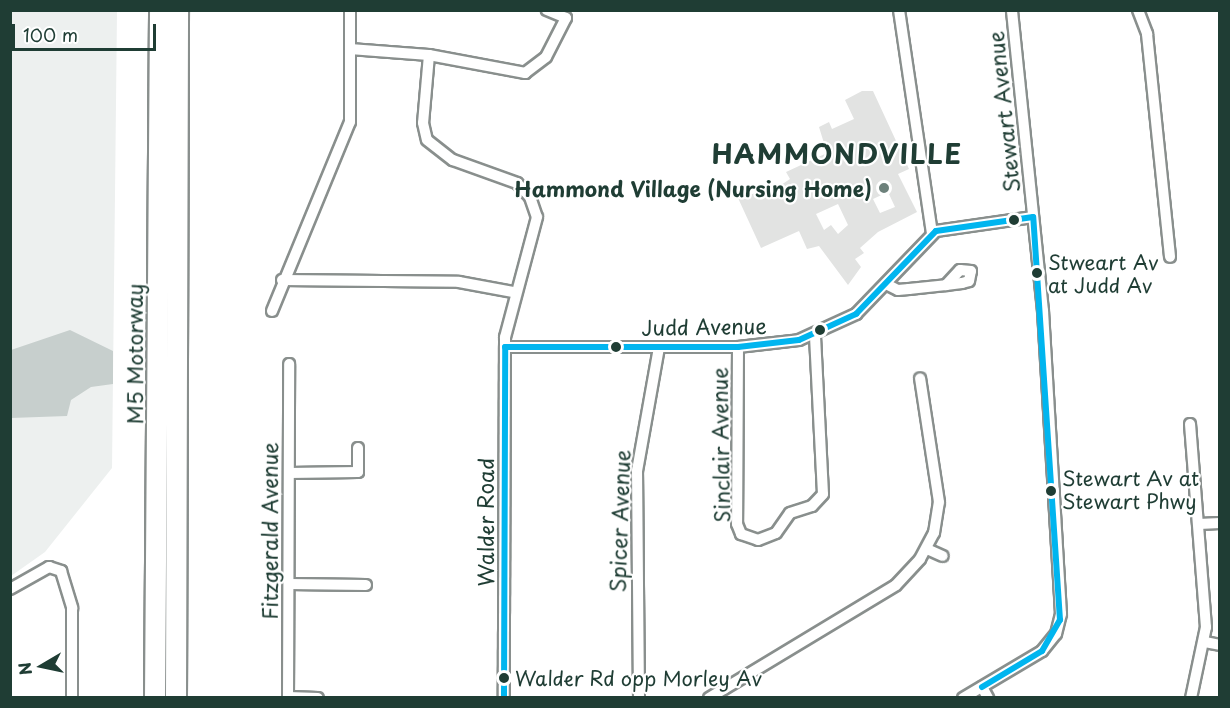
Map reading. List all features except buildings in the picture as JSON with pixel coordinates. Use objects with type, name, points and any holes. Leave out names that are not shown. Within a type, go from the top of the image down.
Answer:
[{"type":"highway","name":"M5 Motorway","points":[[155,698],[160,10]]},
{"type":"highway","name":"M5 Motorway","points":[[176,698],[178,10]]},
{"type":"street","points":[[272,311],[282,280],[350,122],[350,10]]},
{"type":"street","points":[[350,49],[429,55],[525,73],[546,57],[568,14],[547,10]]},
{"type":"street","points":[[899,10],[932,234]]},
{"type":"street","name":"Stewart Avenue","points":[[963,698],[1042,651],[1060,620],[1033,217],[1012,10]]},
{"type":"street","points":[[1138,10],[1147,34],[1170,257]]},
{"type":"street","name":"Walder Road","points":[[429,55],[423,123],[427,140],[453,160],[511,179],[534,206],[535,237],[513,292],[505,347],[504,698]]},
{"type":"street","name":"Judd Avenue","points":[[505,347],[738,347],[815,336],[856,315],[932,234],[951,226],[1033,217]]},
{"type":"street","points":[[282,280],[459,282],[513,292]]},
{"type":"street","points":[[886,284],[898,290],[946,285]]},
{"type":"street","name":"Sinclair Avenue","points":[[738,347],[737,524],[741,534],[758,540],[776,533],[790,513],[812,506],[823,494],[815,336]]},
{"type":"street","name":"Spicer Avenue","points":[[639,698],[636,481],[658,347]]},
{"type":"street","name":"Fitzgerald Avenue","points":[[288,697],[289,364]]},
{"type":"street","points":[[709,698],[896,585],[927,549],[939,492],[920,378]]},
{"type":"street","points":[[1190,424],[1199,524],[1205,642],[1191,698]]},
{"type":"street","points":[[289,473],[358,472],[358,448]]},
{"type":"street","points":[[1199,524],[1220,524]]},
{"type":"street","points":[[927,549],[943,556]]},
{"type":"street","points":[[10,589],[49,567],[61,571],[72,608],[72,698]]},
{"type":"street","points":[[289,584],[366,585]]},
{"type":"street","points":[[1205,642],[1220,645]]},
{"type":"street","points":[[982,687],[988,698]]},
{"type":"street","points":[[288,697],[318,698]]},
{"type":"shaded area","points":[[11,11],[117,11],[112,468],[45,552],[11,576]]},
{"type":"shaded area","points":[[70,330],[113,351],[113,384],[91,387],[71,400],[67,416],[11,418],[11,350]]},
{"type":"transit line","points":[[505,347],[738,347],[799,340],[856,314],[936,231],[1033,217]]},
{"type":"transit line","points":[[982,687],[1042,651],[1060,620],[1033,217]]},
{"type":"transit line","points":[[504,698],[505,347]]},
{"type":"place","name":"Hammond Village (Nursing Home)","points":[[884,188]]},
{"type":"place","name":"Stweart Av at Judd Av","points":[[1037,273]]},
{"type":"place","name":"Stewart Av at Stewart Phwy","points":[[1051,491]]},
{"type":"place","name":"Walder Rd opp Morley Av","points":[[504,678]]},
{"type":"district","name":"HAMMONDVILLE","points":[[837,153]]}]
